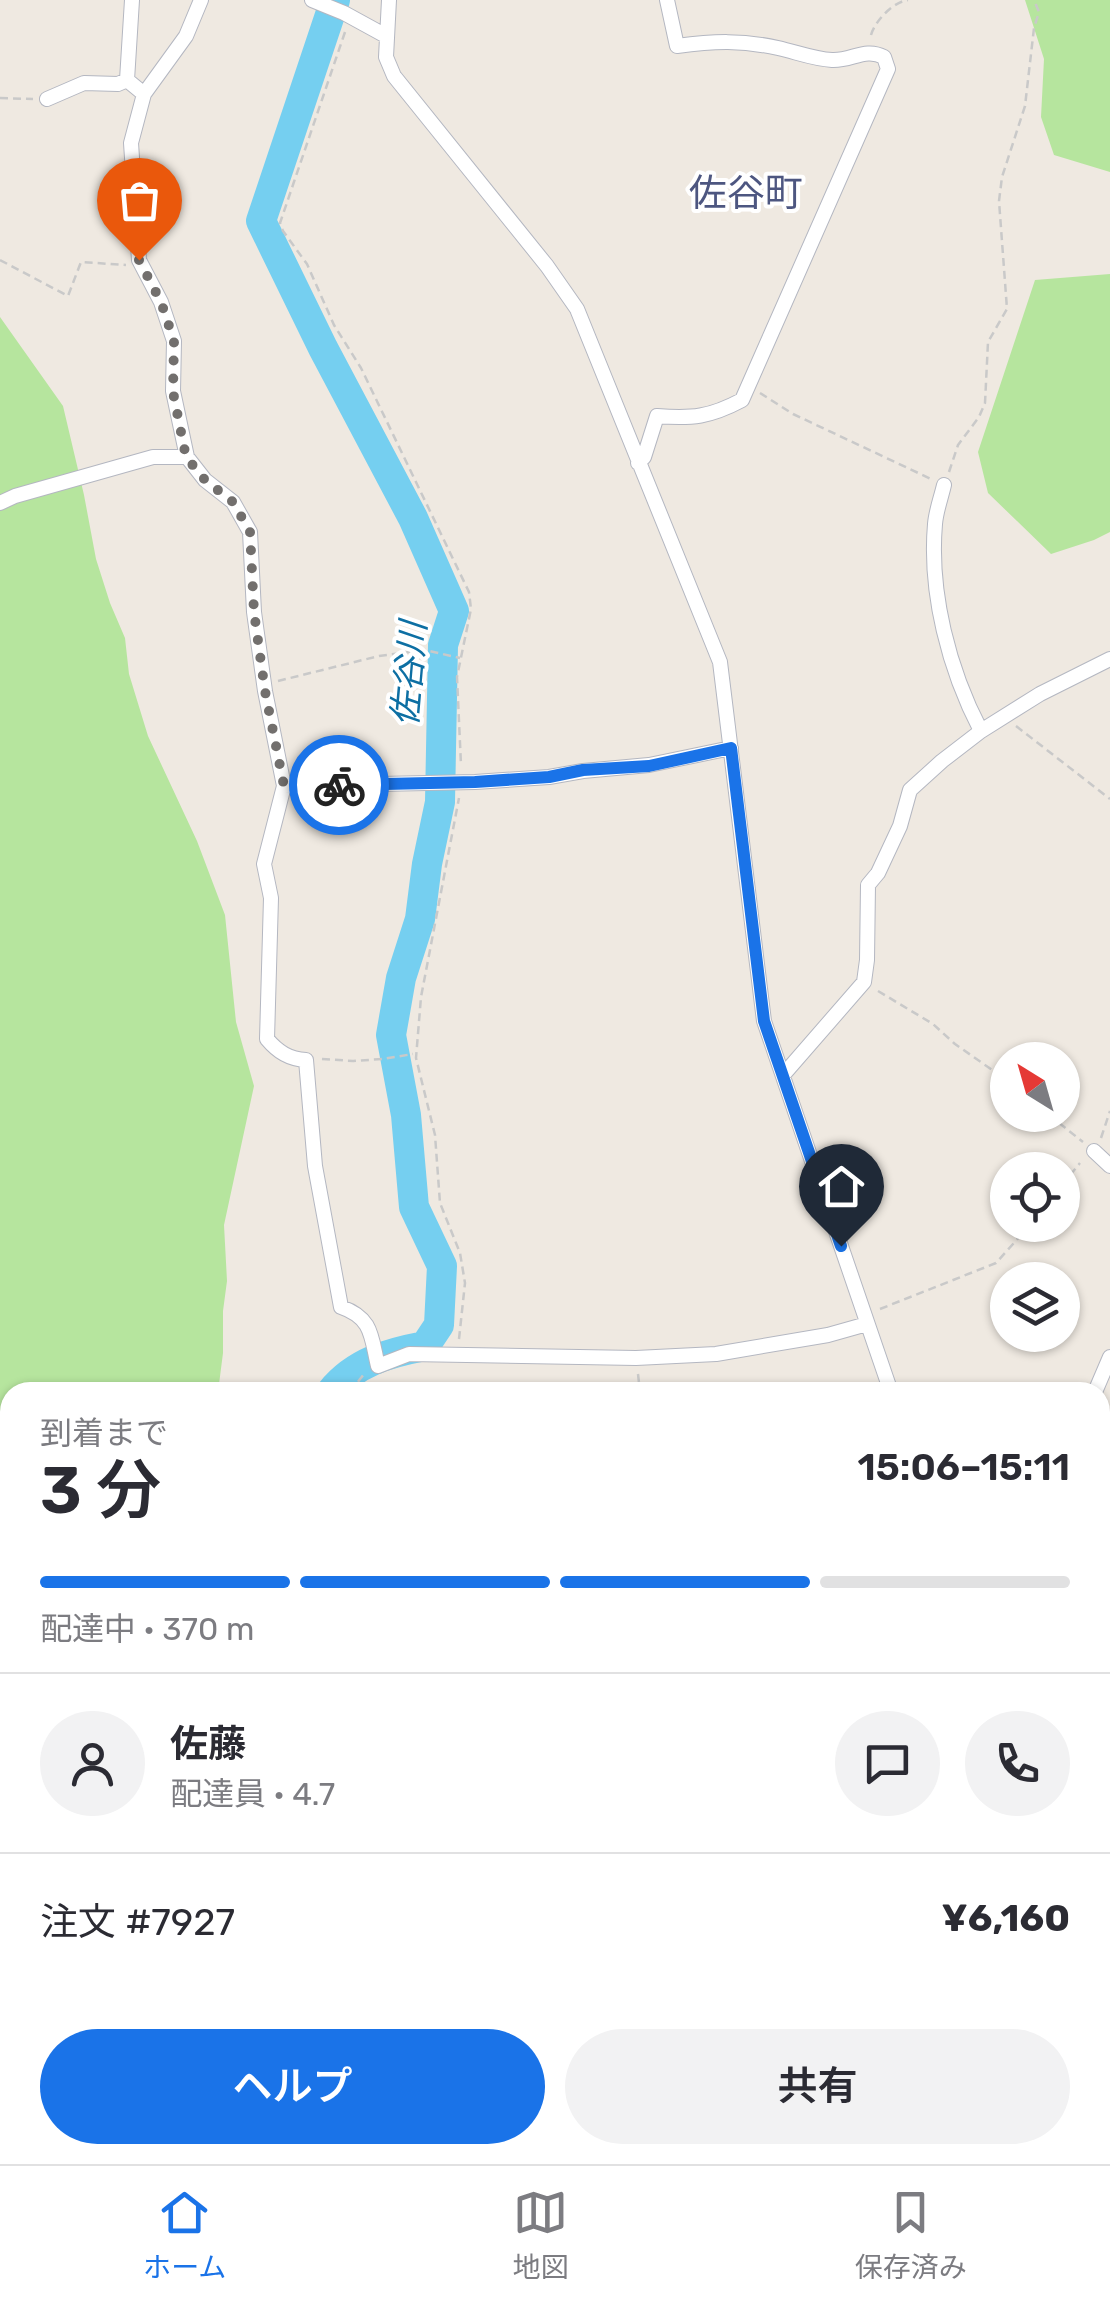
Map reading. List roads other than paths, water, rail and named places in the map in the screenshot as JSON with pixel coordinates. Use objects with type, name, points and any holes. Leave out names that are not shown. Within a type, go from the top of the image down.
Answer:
[{"type":"street","points":[[127,80],[132,0]]},
{"type":"street","points":[[201,0],[186,36],[144,94],[131,143],[139,260],[161,302],[174,341],[173,392],[186,457],[205,480],[233,502],[250,532],[254,612],[284,786],[264,864],[271,898],[268,1038],[292,1059],[306,1060],[315,1166],[341,1307],[356,1312],[368,1324],[378,1366],[409,1354],[636,1358],[716,1354],[828,1335],[866,1320]]},
{"type":"street","points":[[312,0],[386,36]]},
{"type":"street","points":[[389,0],[386,57],[394,76],[577,309],[720,662],[764,1021],[888,1382]]},
{"type":"street","points":[[638,463],[644,457],[657,416],[687,418],[715,414],[742,400],[888,69],[884,57],[867,52],[830,60],[746,42],[718,40],[677,46],[668,0]]},
{"type":"street","points":[[127,80],[144,94]]},
{"type":"street","points":[[46,99],[84,82],[118,84],[127,80]]},
{"type":"street","points":[[0,503],[153,457],[186,457]]},
{"type":"street","points":[[944,485],[935,521],[934,560],[940,611],[953,663],[981,731]]},
{"type":"street","points":[[784,1074],[864,982],[868,885],[900,826],[910,790],[981,731],[1040,694],[1110,659]]},
{"type":"street","points":[[284,786],[549,777],[583,770],[649,766],[731,748]]},
{"type":"street","points":[[1094,1151],[1110,1166]]},
{"type":"street","points":[[1103,1382],[1110,1357]]},
{"type":"waterway","name":"佐谷川","points":[[335,0],[261,221],[413,518],[454,611],[443,645],[440,802],[420,919],[401,978],[391,1035],[406,1115],[414,1207],[442,1266],[439,1325],[425,1346],[373,1360],[340,1382]]},
{"type":"district","name":"佐谷町","points":[[746,193]]}]
